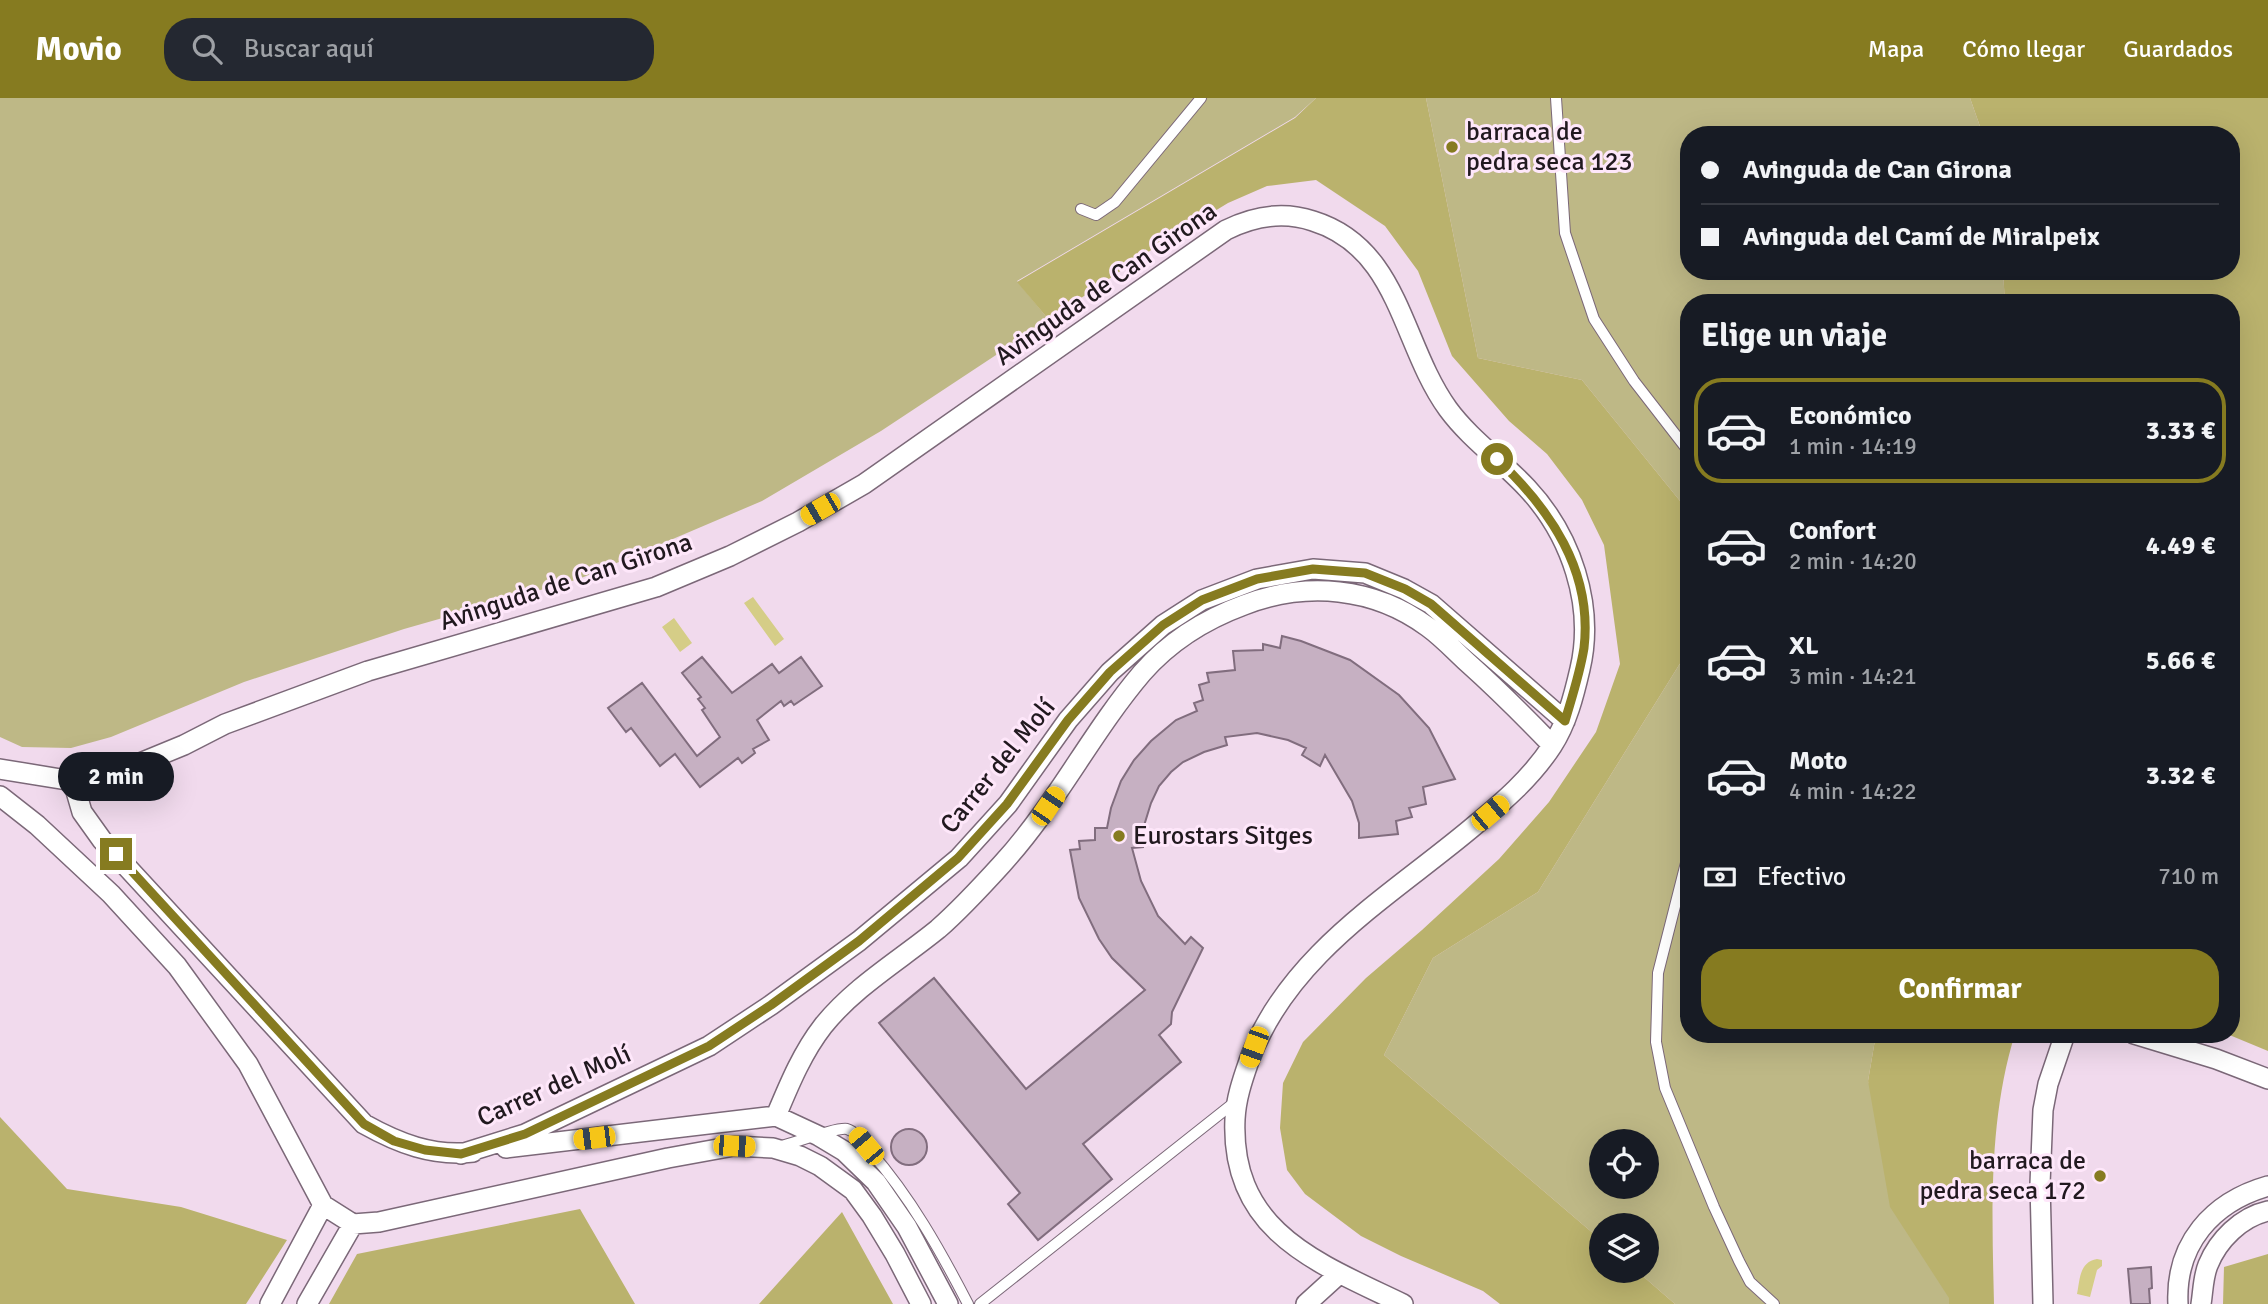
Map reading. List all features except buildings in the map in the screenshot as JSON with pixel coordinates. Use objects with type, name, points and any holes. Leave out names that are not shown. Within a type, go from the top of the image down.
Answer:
[{"type":"street","name":"Avinguda de Can Girona","points":[[23,773],[73,781],[116,773],[184,745],[225,724],[368,671],[656,587],[730,556],[798,522],[864,484],[1226,230],[1257,217],[1288,216],[1304,218],[1338,230],[1375,263],[1386,278],[1421,362],[1439,395],[1462,427],[1530,491],[1558,528],[1574,569],[1582,599],[1584,621],[1581,667],[1565,721],[1552,746],[1507,799],[1338,935],[1308,964],[1282,997],[1254,1047],[1236,1102],[1236,1156],[1243,1181],[1254,1203],[1289,1243],[1309,1257],[1403,1304]]},
{"type":"street","name":"Carrer del Molí","points":[[461,1154],[525,1134],[709,1046],[859,941],[958,858],[1007,804],[1068,720],[1110,672],[1163,625],[1202,600],[1257,579],[1313,569],[1365,573],[1405,589],[1431,604],[1565,721]]},
{"type":"street","points":[[776,1116],[804,1054],[822,1027],[845,1002],[940,927],[1015,850],[1143,673],[1194,628],[1228,611],[1260,598],[1321,589],[1364,594],[1393,605],[1428,627],[1510,701],[1552,746]]},
{"type":"street","points":[[0,758],[23,773]]},
{"type":"street","points":[[0,769],[23,773]]},
{"type":"street","points":[[73,781],[82,813],[102,840],[364,1124],[394,1141],[425,1150],[461,1154],[776,1116],[819,1136],[844,1151],[860,1165],[891,1202],[948,1304]]},
{"type":"street","points":[[0,796],[37,825],[111,894],[184,975],[248,1064],[323,1205],[352,1224],[379,1222],[734,1146],[774,1148],[820,1166],[853,1190],[895,1254],[921,1304]]},
{"type":"street","points":[[2043,1304],[2040,1184],[2043,1110],[2048,1084],[2062,1043]]},
{"type":"street","points":[[2164,1043],[2268,1079]]},
{"type":"street","points":[[2178,1304],[2183,1261],[2202,1224],[2227,1203],[2248,1192],[2268,1186]]},
{"type":"street","points":[[270,1304],[323,1205]]},
{"type":"street","points":[[2201,1304],[2207,1267],[2221,1241],[2237,1226],[2268,1211]]},
{"type":"street","points":[[307,1304],[352,1224]]},
{"type":"street","points":[[1306,1304],[1339,1274]]},
{"type":"lane","points":[[1082,209],[1096,215],[1115,202],[1201,98]]},
{"type":"lane","points":[[1556,98],[1565,233],[1594,318],[1634,381],[1680,440]]},
{"type":"lane","points":[[1680,886],[1658,973],[1656,1042],[1665,1088],[1739,1261],[1750,1282],[1774,1304]]},
{"type":"lane","points":[[981,1304],[1236,1102]]},
{"type":"lane","points":[[774,1148],[819,1136],[834,1129],[854,1132],[902,1189],[924,1222],[968,1304]]},
{"type":"shaded area","points":[[0,98],[1316,98],[1295,117],[1017,281],[1049,320],[881,431],[762,501],[579,579],[404,629],[244,682],[111,737],[71,748],[22,747],[0,737]]},
{"type":"shaded area","points":[[1316,98],[1426,98],[1478,358],[1582,380],[1680,501],[1680,663],[1538,892],[1433,958],[1384,1055],[1589,1230],[1589,1283],[1651,1283],[1675,1304],[1500,1304],[1483,1291],[1361,1236],[1305,1194],[1287,1170],[1280,1128],[1283,1083],[1303,1042],[1366,978],[1499,859],[1549,802],[1596,732],[1620,664],[1604,545],[1582,500],[1547,454],[1509,421],[1452,356],[1418,271],[1385,226],[1316,180],[1267,186],[1228,203],[1154,248],[1049,320],[1017,282],[1295,118]]},
{"type":"shaded area","points":[[1426,98],[1970,98],[1980,126],[1680,126],[1680,280],[2004,280],[2004,294],[1680,294],[1680,501],[1582,380],[1478,358]]},
{"type":"shaded area","points":[[1970,98],[2268,98],[2268,1051],[2240,1039],[2240,294],[2004,294],[2004,280],[2240,280],[2240,126],[1980,126]]},
{"type":"shaded area","points":[[753,597],[784,639],[775,646],[744,603]]},
{"type":"shaded area","points":[[674,618],[692,643],[680,652],[662,627]]},
{"type":"shaded area","points":[[1680,663],[1680,1043],[1874,1043],[1868,1081],[1950,1298],[1949,1304],[1675,1304],[1651,1283],[1659,1283],[1659,1213],[1589,1213],[1589,1230],[1384,1055],[1433,958],[1538,892]]},
{"type":"shaded area","points":[[1874,1043],[2013,1043],[2000,1100],[1996,1134],[1993,1202],[1994,1304],[1949,1304],[1949,1298],[1890,1207],[1868,1081]]},
{"type":"shaded area","points":[[0,1117],[67,1189],[181,1207],[287,1240],[246,1304],[0,1304]]},
{"type":"shaded area","points":[[580,1209],[635,1304],[329,1304],[357,1254]]},
{"type":"shaded area","points":[[842,1212],[893,1304],[759,1304]]},
{"type":"shaded area","points":[[2268,1254],[2268,1304],[2223,1304],[2224,1267]]},
{"type":"shaded area","points":[[2097,1259],[2102,1260],[2102,1266],[2097,1270],[2090,1297],[2077,1294],[2084,1268]]},
{"type":"place","name":"barraca de pedra seca 123","points":[[1452,147]]},
{"type":"place","name":"Eurostars Sitges","points":[[1119,836]]},
{"type":"place","name":"barraca de pedra seca 172","points":[[2100,1176]]},
{"type":"route","points":[[116,854],[364,1124],[394,1141],[425,1150],[461,1154],[525,1134],[709,1046],[859,941],[958,858],[1007,804],[1068,720],[1110,672],[1163,625],[1202,600],[1257,579],[1313,569],[1365,573],[1405,589],[1431,604],[1565,721],[1581,667],[1584,644],[1582,599],[1558,528],[1530,491],[1497,459]]}]
